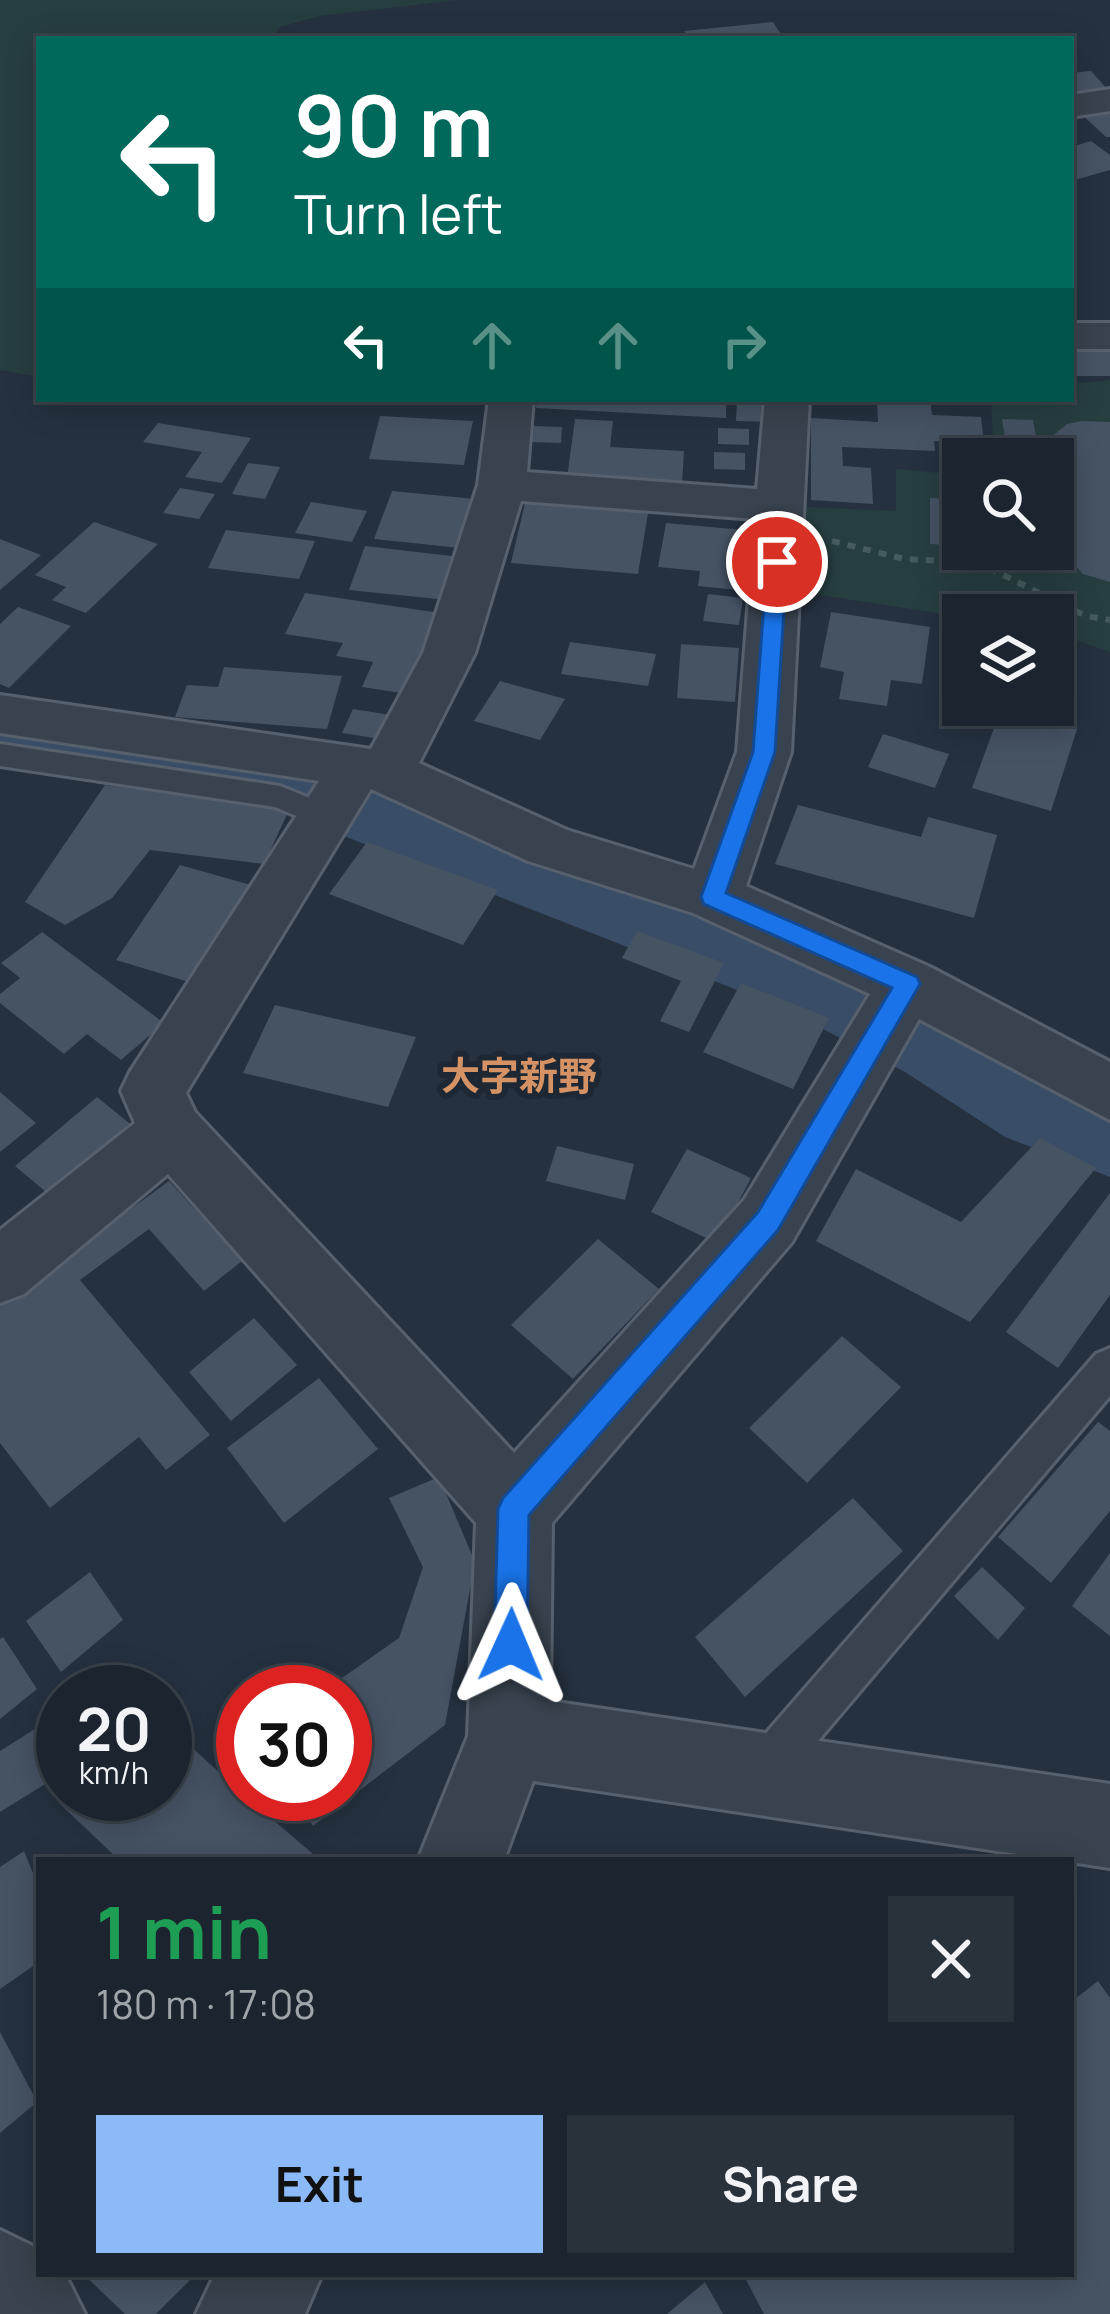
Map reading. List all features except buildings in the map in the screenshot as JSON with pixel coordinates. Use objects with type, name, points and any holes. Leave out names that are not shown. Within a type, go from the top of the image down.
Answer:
[{"type":"street","points":[[1074,106],[1110,100]]},
{"type":"street","points":[[1074,336],[1110,336]]},
{"type":"street","points":[[511,402],[502,485],[449,653],[356,781],[153,1090],[172,1132],[514,1509]]},
{"type":"street","points":[[713,897],[764,752],[788,402]]},
{"type":"street","points":[[502,485],[780,521]]},
{"type":"street","points":[[0,714],[356,781],[713,897],[908,984],[1110,1093]]},
{"type":"street","points":[[462,1857],[509,1736],[514,1509],[768,1221],[908,984]]},
{"type":"street","points":[[0,1272],[172,1132]]},
{"type":"street","points":[[509,1736],[1110,1826]]},
{"type":"street","points":[[0,2279],[36,2314]]},
{"type":"lane","points":[[0,755],[280,796],[356,781]]},
{"type":"lane","points":[[761,1774],[1110,1367]]},
{"type":"path","points":[[780,521],[904,559],[965,562],[993,570],[1086,616],[1110,620]]},
{"type":"green space","points":[[0,0],[457,0],[320,16],[280,27],[274,36],[36,36],[36,376],[0,370]]},
{"type":"green space","points":[[1110,380],[1110,652],[1074,639],[1074,594],[942,594],[942,614],[775,588],[780,506],[896,511],[896,469],[942,473],[942,570],[1074,570],[1074,438],[993,438],[991,402],[1074,402],[1074,384]]},
{"type":"waterway","points":[[0,736],[298,781],[819,979],[942,1041],[1043,1105],[1110,1130]]},
{"type":"district","name":"大字新野","points":[[519,1076]]},
{"type":"route","points":[[511,1645],[514,1509],[768,1221],[908,984],[713,897],[764,752],[777,562]]}]
